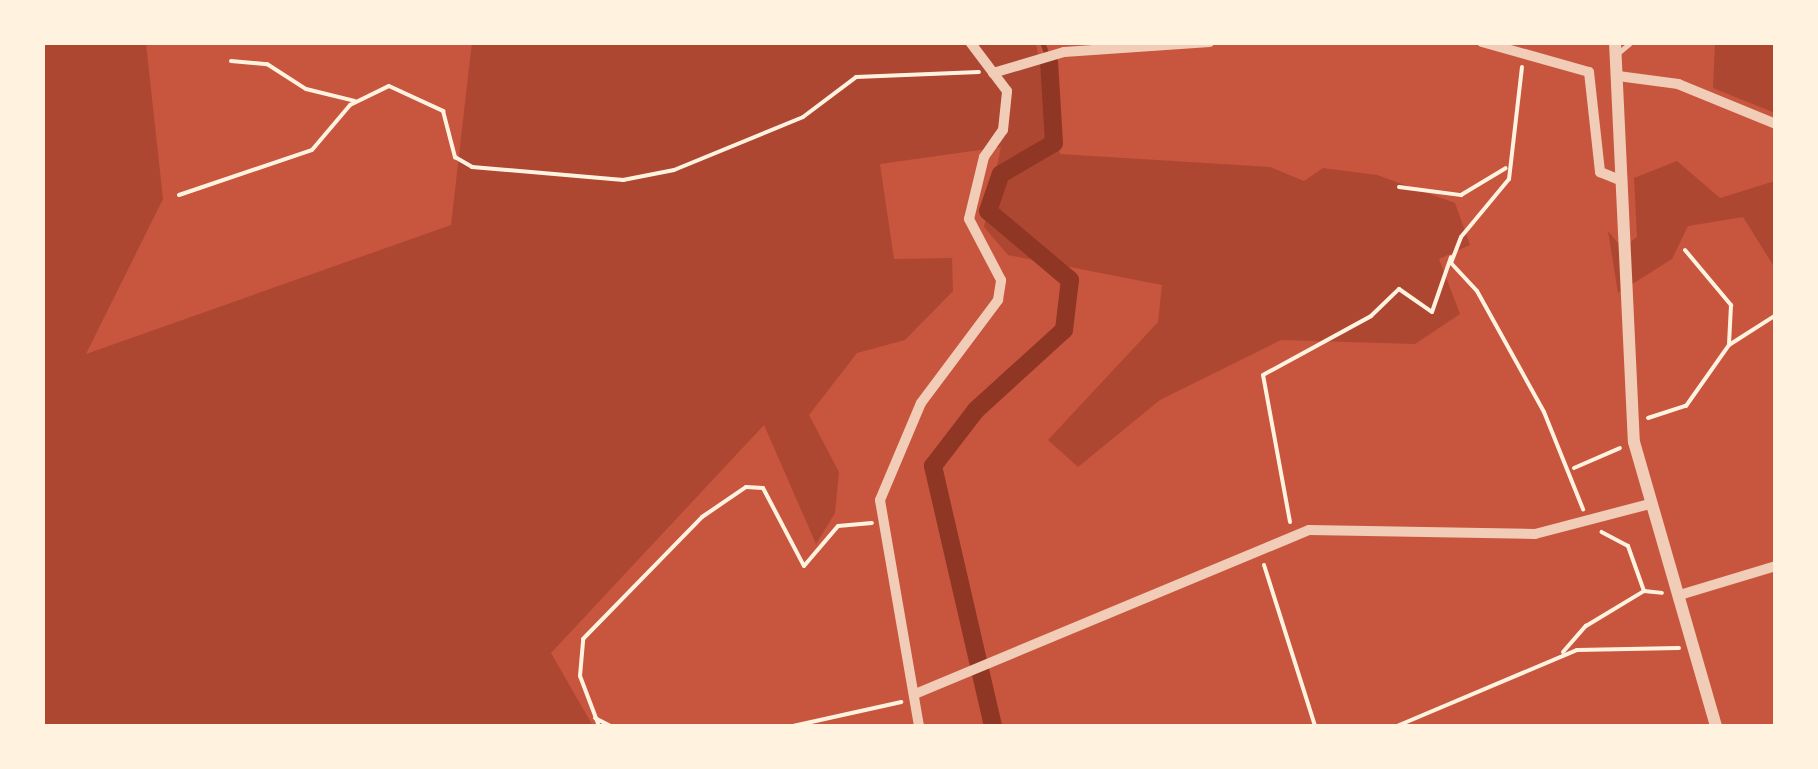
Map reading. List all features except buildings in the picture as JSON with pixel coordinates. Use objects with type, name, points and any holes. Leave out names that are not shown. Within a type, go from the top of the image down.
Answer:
[{"type":"street","points":[[919,726],[880,500],[906,430],[998,300],[1001,280],[970,218],[1008,114],[994,73],[970,42]]},
{"type":"street","points":[[994,73],[1064,52],[1210,42]]},
{"type":"street","points":[[1482,42],[1588,72],[1600,172],[1622,180]]},
{"type":"street","points":[[1616,48],[1634,442],[1649,504],[1684,594],[1716,726]]},
{"type":"street","points":[[1618,76],[1678,84],[1776,124]]},
{"type":"street","points":[[915,696],[1292,536],[1328,528],[1534,534],[1649,504]]},
{"type":"street","points":[[1684,594],[1776,566]]},
{"type":"lane","points":[[1616,48],[1631,42]]},
{"type":"path","points":[[1292,536],[1263,375],[1371,316],[1400,289],[1432,312],[1452,256],[1502,194],[1523,54]]},
{"type":"path","points":[[230,61],[267,64],[306,89],[355,101]]},
{"type":"path","points":[[179,194],[312,150],[355,101],[402,86],[434,103],[455,157],[472,168],[622,180],[674,170],[802,118],[856,77],[994,73]]},
{"type":"path","points":[[1399,187],[1461,195],[1506,168]]},
{"type":"path","points":[[1685,250],[1731,305],[1728,345]]},
{"type":"path","points":[[1452,256],[1572,469],[1579,524],[1628,546],[1644,591],[1586,626],[1563,652]]},
{"type":"path","points":[[1633,422],[1686,406],[1728,345],[1776,315]]},
{"type":"path","points":[[1572,469],[1634,442]]},
{"type":"path","points":[[599,726],[580,676],[582,638],[715,508],[746,487],[762,488],[804,566],[838,526],[883,522]]},
{"type":"path","points":[[1260,550],[1315,726]]},
{"type":"path","points":[[1397,726],[1577,650],[1698,647]]},
{"type":"path","points":[[793,726],[915,696]]},
{"type":"path","points":[[595,718],[612,726]]},
{"type":"shaded area","points":[[472,42],[1055,43],[1036,44],[1060,154],[1270,167],[1304,181],[1323,168],[1377,175],[1455,203],[1470,245],[1439,259],[1460,314],[1415,344],[1281,340],[1160,400],[1078,467],[1048,440],[1158,322],[1162,285],[1008,255],[984,227],[1001,147],[880,164],[894,259],[952,258],[953,291],[905,340],[857,353],[809,415],[839,472],[835,513],[816,544],[764,425],[551,653],[593,726],[43,726],[42,43],[146,43],[163,199],[86,354],[451,225]]},
{"type":"shaded area","points":[[1715,43],[1775,43],[1775,113],[1713,88]]},
{"type":"shaded area","points":[[1677,161],[1720,198],[1775,181],[1775,268],[1743,217],[1688,226],[1672,259],[1618,293],[1608,231],[1622,248],[1637,237],[1634,178]]},
{"type":"waterway","points":[[1042,42],[1045,50]]},
{"type":"waterway","points":[[993,726],[933,466],[976,410],[1064,330],[1070,280],[988,211],[1001,174],[1054,143],[1049,62]]}]
